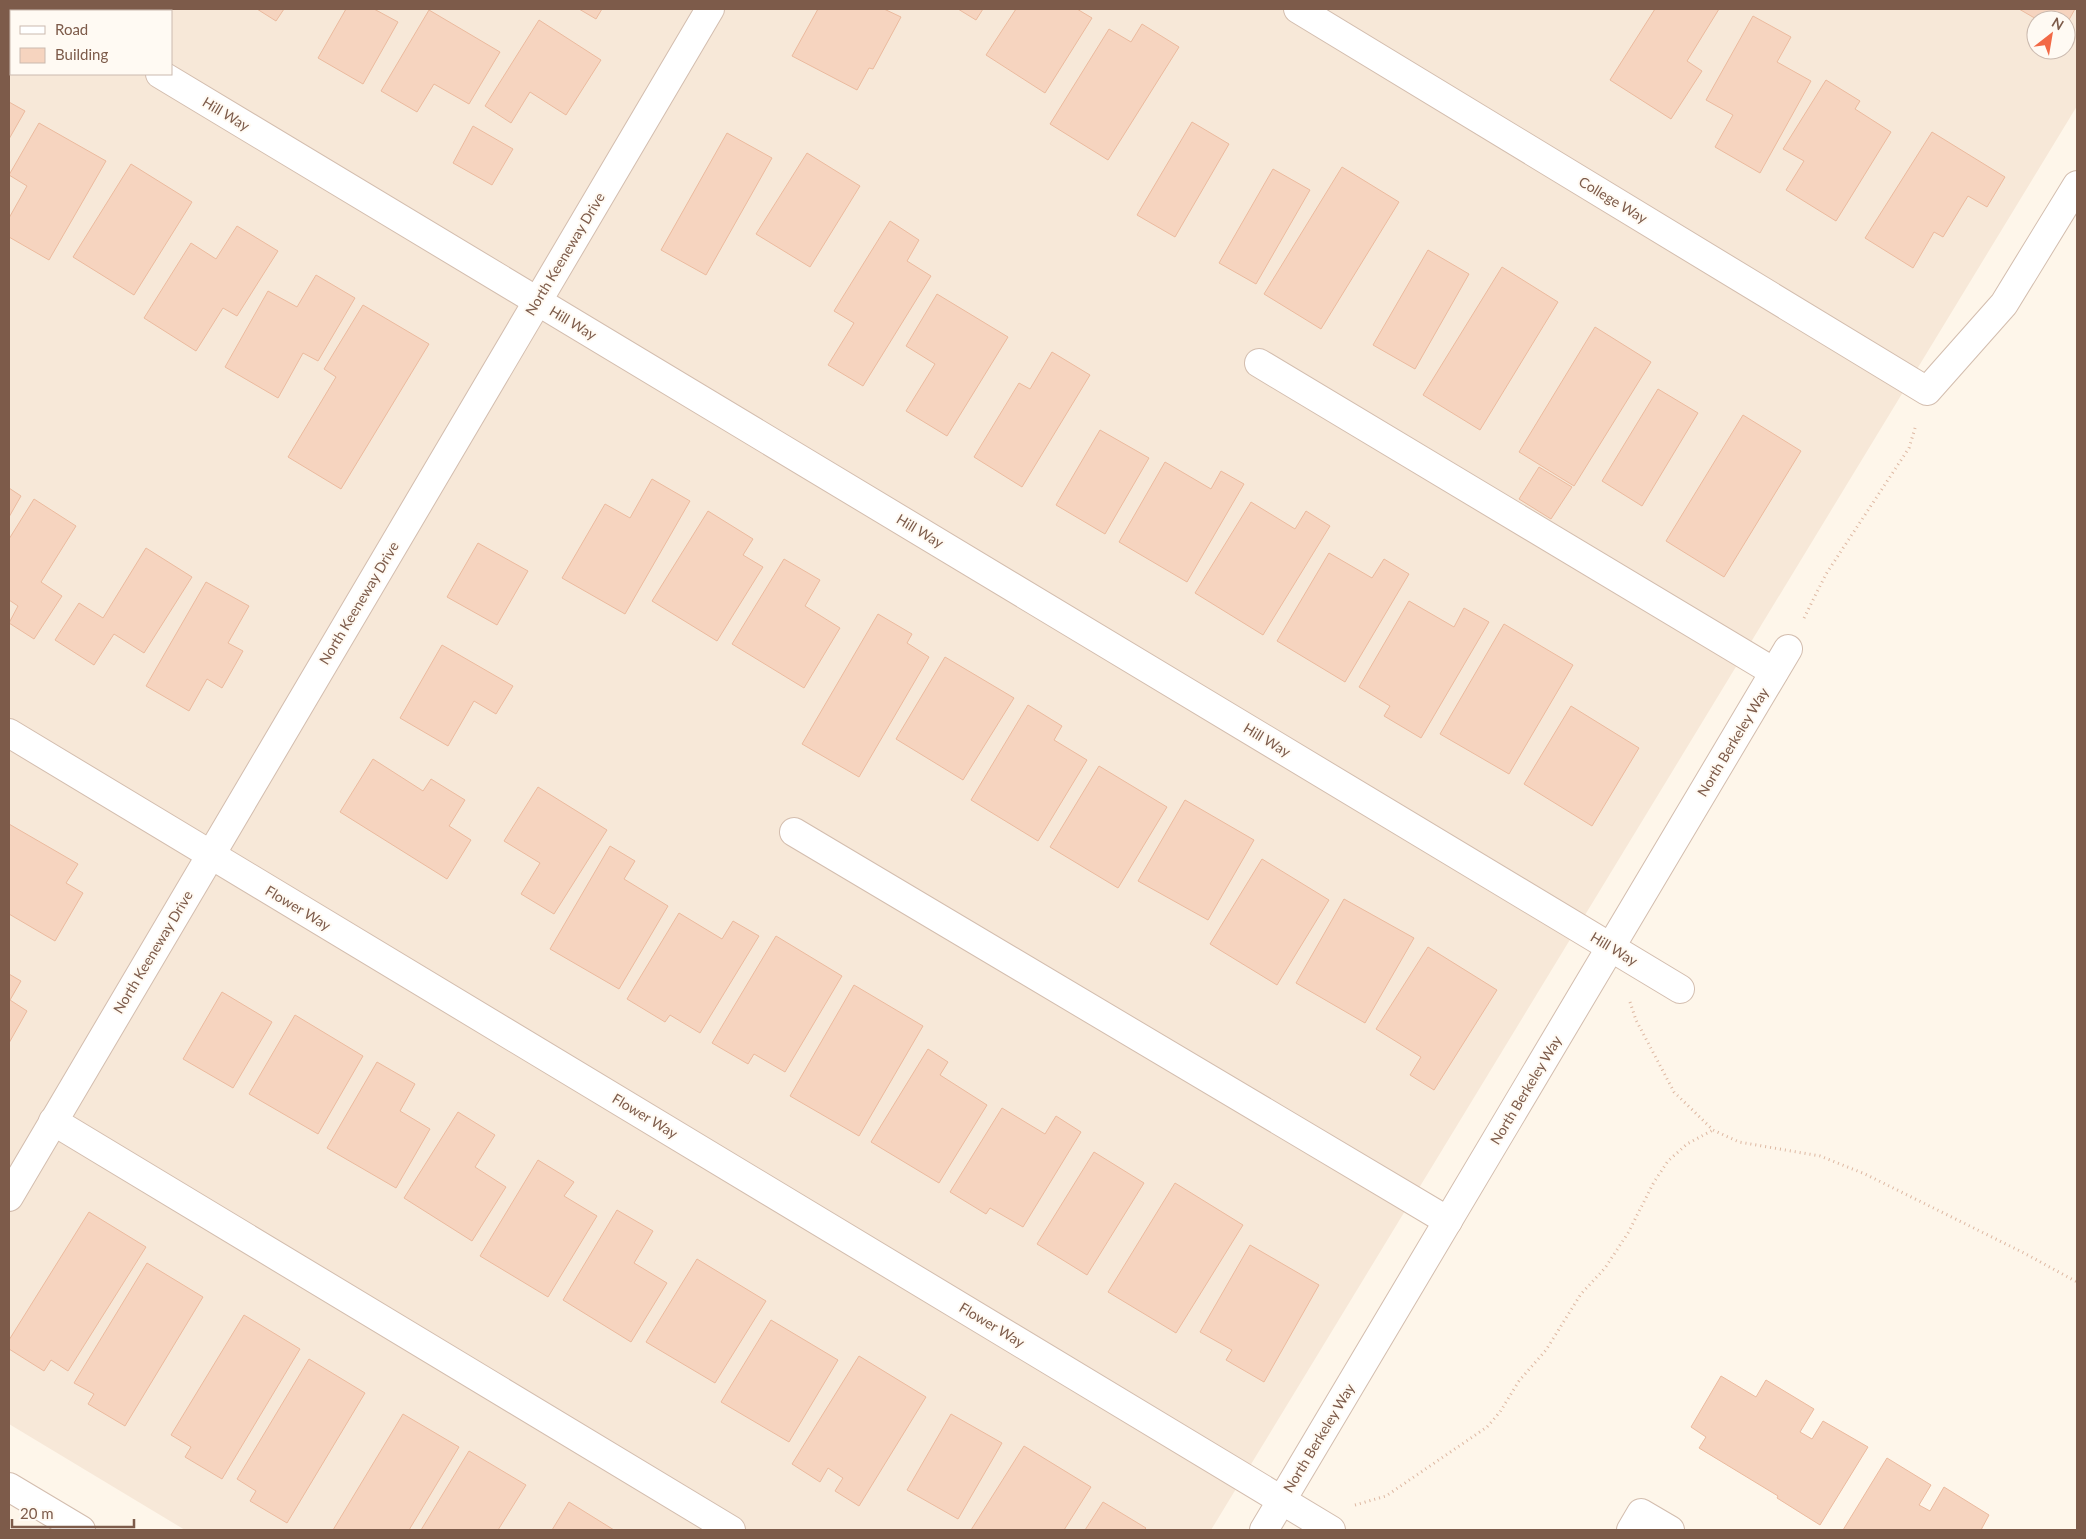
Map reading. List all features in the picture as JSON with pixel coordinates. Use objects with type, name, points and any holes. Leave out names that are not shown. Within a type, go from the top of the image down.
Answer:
[{"type":"street","name":"North Keeneway Drive","points":[[9,1197],[710,9]]},
{"type":"street","name":"College Way","points":[[1298,9],[1928,391]]},
{"type":"street","name":"Hill Way","points":[[162,75],[1680,989]]},
{"type":"street","points":[[1928,391],[2004,304],[2077,185]]},
{"type":"street","points":[[1259,362],[1774,672]]},
{"type":"street","name":"North Berkeley Way","points":[[1264,1530],[1788,649]]},
{"type":"street","name":"Flower Way","points":[[9,733],[1332,1530]]},
{"type":"street","points":[[794,832],[1448,1221]]},
{"type":"street","points":[[53,1121],[732,1530]]},
{"type":"street","points":[[9,1487],[81,1530]]},
{"type":"street","points":[[1630,1530],[1641,1513],[1670,1530]]},
{"type":"path","points":[[1788,649],[1826,574],[1909,448],[1928,391]]},
{"type":"path","points":[[1611,947],[1636,1020],[1674,1092],[1713,1130],[1739,1142],[1820,1156],[1865,1174],[2024,1253],[2077,1282]]},
{"type":"path","points":[[1350,1506],[1386,1496],[1487,1427],[1500,1412],[1519,1380],[1546,1350],[1581,1294],[1605,1268],[1628,1233],[1654,1182],[1668,1161],[1687,1144],[1713,1130]]},
{"type":"shaded area","points":[[9,9],[2077,9],[2077,106],[1211,1530],[185,1530],[9,1424]]},
{"type":"building","points":[[257,9],[284,9],[276,21]]},
{"type":"building","points":[[346,9],[374,9],[398,22],[363,84],[318,58]]},
{"type":"building","points":[[579,9],[602,9],[596,19]]},
{"type":"building","points":[[818,9],[884,9],[901,17],[873,69],[869,68],[857,90],[792,56]]},
{"type":"building","points":[[958,9],[983,9],[976,20]]},
{"type":"building","points":[[1016,9],[1077,9],[1092,18],[1045,93],[986,55]]},
{"type":"building","points":[[1655,9],[1719,9],[1687,61],[1702,71],[1671,119],[1610,80]]},
{"type":"building","points":[[2019,9],[2075,9],[2026,10],[2026,13]]},
{"type":"building","points":[[429,10],[500,52],[469,104],[434,84],[417,112],[381,91]]},
{"type":"building","points":[[1753,16],[1791,37],[1777,62],[1811,81],[1760,173],[1715,147],[1733,115],[1706,100]]},
{"type":"building","points":[[539,20],[601,60],[566,115],[530,92],[511,123],[485,106]]},
{"type":"building","points":[[1142,24],[1179,47],[1108,160],[1050,124],[1109,29],[1131,42]]},
{"type":"building","points":[[1826,80],[1860,101],[1855,109],[1891,132],[1836,221],[1786,190],[1804,161],[1783,149]]},
{"type":"building","points":[[9,102],[25,111],[9,139]]},
{"type":"building","points":[[1192,122],[1229,144],[1175,237],[1137,215]]},
{"type":"building","points":[[39,123],[106,161],[49,260],[9,237],[9,218],[27,186],[9,175]]},
{"type":"building","points":[[473,126],[513,149],[492,185],[453,163]]},
{"type":"building","points":[[1932,132],[2005,177],[1987,207],[1968,196],[1943,237],[1934,232],[1913,268],[1865,238]]},
{"type":"building","points":[[727,133],[772,158],[706,275],[661,250]]},
{"type":"building","points":[[807,153],[860,186],[810,267],[756,234]]},
{"type":"building","points":[[131,164],[192,202],[134,295],[73,257]]},
{"type":"building","points":[[1342,167],[1399,202],[1321,329],[1264,294]]},
{"type":"building","points":[[1273,169],[1310,190],[1256,284],[1219,263]]},
{"type":"building","points":[[890,221],[919,240],[907,261],[931,276],[863,386],[828,365],[854,323],[834,311]]},
{"type":"building","points":[[237,226],[278,251],[237,316],[223,308],[196,351],[144,318],[191,243],[216,259]]},
{"type":"building","points":[[1428,250],[1469,274],[1415,369],[1373,345]]},
{"type":"building","points":[[1502,267],[1558,302],[1480,430],[1423,395]]},
{"type":"building","points":[[316,275],[355,298],[318,361],[303,353],[278,398],[225,367],[268,291],[297,307]]},
{"type":"building","points":[[937,294],[1008,337],[947,436],[906,411],[935,364],[906,346]]},
{"type":"building","points":[[363,305],[429,344],[341,489],[288,457],[336,377],[324,369]]},
{"type":"building","points":[[1595,327],[1651,362],[1574,486],[1519,452]]},
{"type":"building","points":[[1052,352],[1090,375],[1022,487],[974,457],[1019,383],[1030,389]]},
{"type":"building","points":[[1658,389],[1698,413],[1642,506],[1602,481]]},
{"type":"building","points":[[1743,415],[1801,451],[1724,577],[1666,541]]},
{"type":"building","points":[[1100,430],[1149,458],[1105,534],[1056,505]]},
{"type":"building","points":[[1165,462],[1211,489],[1221,471],[1244,484],[1187,582],[1119,542]]},
{"type":"building","points":[[1539,467],[1572,487],[1551,519],[1519,499]]},
{"type":"building","points":[[652,479],[690,501],[625,614],[562,578],[605,504],[630,518]]},
{"type":"building","points":[[9,488],[21,496],[9,517]]},
{"type":"building","points":[[34,499],[76,526],[41,582],[62,596],[34,639],[9,623],[18,606],[9,600],[9,539]]},
{"type":"building","points":[[1251,502],[1295,529],[1306,511],[1330,526],[1263,635],[1195,593]]},
{"type":"building","points":[[708,511],[753,539],[743,555],[763,567],[717,641],[652,601]]},
{"type":"building","points":[[478,543],[528,571],[497,625],[447,597]]},
{"type":"building","points":[[146,548],[192,577],[144,653],[114,634],[94,665],[55,640],[79,603],[103,618]]},
{"type":"building","points":[[1329,553],[1372,578],[1384,559],[1409,574],[1345,682],[1277,641]]},
{"type":"building","points":[[784,559],[820,580],[805,606],[840,628],[804,688],[732,644]]},
{"type":"building","points":[[206,582],[249,606],[228,643],[243,651],[222,688],[207,679],[189,711],[146,686]]},
{"type":"building","points":[[1409,601],[1454,627],[1464,608],[1489,622],[1421,738],[1384,716],[1390,706],[1359,687]]},
{"type":"building","points":[[878,614],[912,634],[907,643],[929,657],[859,777],[802,744]]},
{"type":"building","points":[[1504,624],[1573,665],[1509,774],[1440,734]]},
{"type":"building","points":[[442,645],[513,686],[496,714],[474,701],[448,746],[400,718]]},
{"type":"building","points":[[945,657],[1014,698],[963,780],[896,739]]},
{"type":"building","points":[[1028,705],[1062,726],[1054,740],[1087,760],[1038,841],[971,800]]},
{"type":"building","points":[[1571,706],[1639,748],[1592,826],[1524,784]]},
{"type":"building","points":[[373,759],[423,791],[431,779],[465,800],[449,826],[471,840],[447,879],[340,812]]},
{"type":"building","points":[[1099,766],[1167,807],[1118,888],[1050,847]]},
{"type":"building","points":[[538,787],[607,830],[554,914],[521,894],[540,863],[504,841]]},
{"type":"building","points":[[1185,800],[1254,840],[1208,920],[1138,881]]},
{"type":"building","points":[[9,824],[78,864],[66,883],[83,893],[55,941],[9,914]]},
{"type":"building","points":[[610,846],[635,861],[624,879],[668,906],[619,989],[550,949]]},
{"type":"building","points":[[1262,859],[1329,900],[1277,985],[1210,944]]},
{"type":"building","points":[[1344,899],[1414,938],[1365,1023],[1296,983]]},
{"type":"building","points":[[679,913],[722,939],[733,921],[759,936],[700,1033],[670,1015],[665,1022],[627,999]]},
{"type":"building","points":[[776,936],[842,976],[785,1072],[754,1054],[748,1064],[712,1043]]},
{"type":"building","points":[[1428,947],[1497,990],[1434,1090],[1410,1075],[1421,1057],[1376,1029]]},
{"type":"building","points":[[9,974],[21,981],[10,1000],[27,1011],[9,1043]]},
{"type":"building","points":[[854,985],[923,1026],[859,1136],[790,1096]]},
{"type":"building","points":[[222,992],[272,1022],[233,1088],[183,1059]]},
{"type":"building","points":[[295,1015],[363,1056],[318,1134],[249,1094]]},
{"type":"building","points":[[928,1049],[948,1062],[940,1075],[987,1105],[939,1183],[871,1142]]},
{"type":"building","points":[[377,1062],[415,1084],[400,1111],[430,1129],[396,1188],[327,1148]]},
{"type":"building","points":[[1002,1108],[1045,1134],[1056,1116],[1081,1132],[1023,1227],[990,1208],[986,1214],[950,1192]]},
{"type":"building","points":[[458,1112],[495,1135],[475,1167],[506,1187],[472,1241],[404,1198]]},
{"type":"building","points":[[1094,1152],[1144,1183],[1087,1275],[1037,1244]]},
{"type":"building","points":[[538,1160],[574,1182],[564,1196],[597,1216],[548,1297],[480,1256]]},
{"type":"building","points":[[1175,1183],[1243,1225],[1176,1333],[1108,1292]]},
{"type":"building","points":[[617,1210],[653,1231],[634,1263],[667,1283],[631,1342],[563,1300]]},
{"type":"building","points":[[89,1212],[146,1247],[68,1371],[51,1360],[44,1371],[9,1349],[9,1340]]},
{"type":"building","points":[[1250,1245],[1319,1285],[1264,1382],[1226,1360],[1232,1350],[1200,1332]]},
{"type":"building","points":[[697,1259],[766,1301],[715,1383],[646,1342]]},
{"type":"building","points":[[147,1263],[203,1297],[125,1426],[88,1404],[94,1394],[74,1383]]},
{"type":"building","points":[[244,1315],[300,1349],[222,1479],[185,1457],[191,1447],[171,1435]]},
{"type":"building","points":[[771,1320],[838,1360],[789,1442],[721,1402]]},
{"type":"building","points":[[859,1356],[926,1397],[859,1506],[835,1491],[843,1478],[828,1468],[820,1482],[792,1464]]},
{"type":"building","points":[[309,1359],[365,1393],[287,1523],[250,1501],[256,1491],[237,1479]]},
{"type":"building","points":[[1721,1376],[1756,1397],[1766,1380],[1814,1409],[1800,1432],[1812,1439],[1823,1421],[1868,1447],[1820,1525],[1777,1498],[1778,1496],[1699,1448],[1706,1437],[1691,1427]]},
{"type":"building","points":[[403,1414],[459,1447],[409,1530],[333,1530]]},
{"type":"building","points":[[951,1414],[1002,1443],[958,1519],[907,1490]]},
{"type":"building","points":[[1024,1446],[1091,1487],[1064,1530],[971,1530]]},
{"type":"building","points":[[469,1451],[526,1485],[498,1530],[421,1530]]},
{"type":"building","points":[[1887,1458],[1931,1485],[1919,1505],[1930,1511],[1944,1487],[1989,1515],[1981,1530],[1843,1530]]},
{"type":"building","points":[[569,1502],[614,1530],[552,1530]]},
{"type":"building","points":[[1103,1502],[1146,1528],[1144,1530],[1085,1530]]}]
